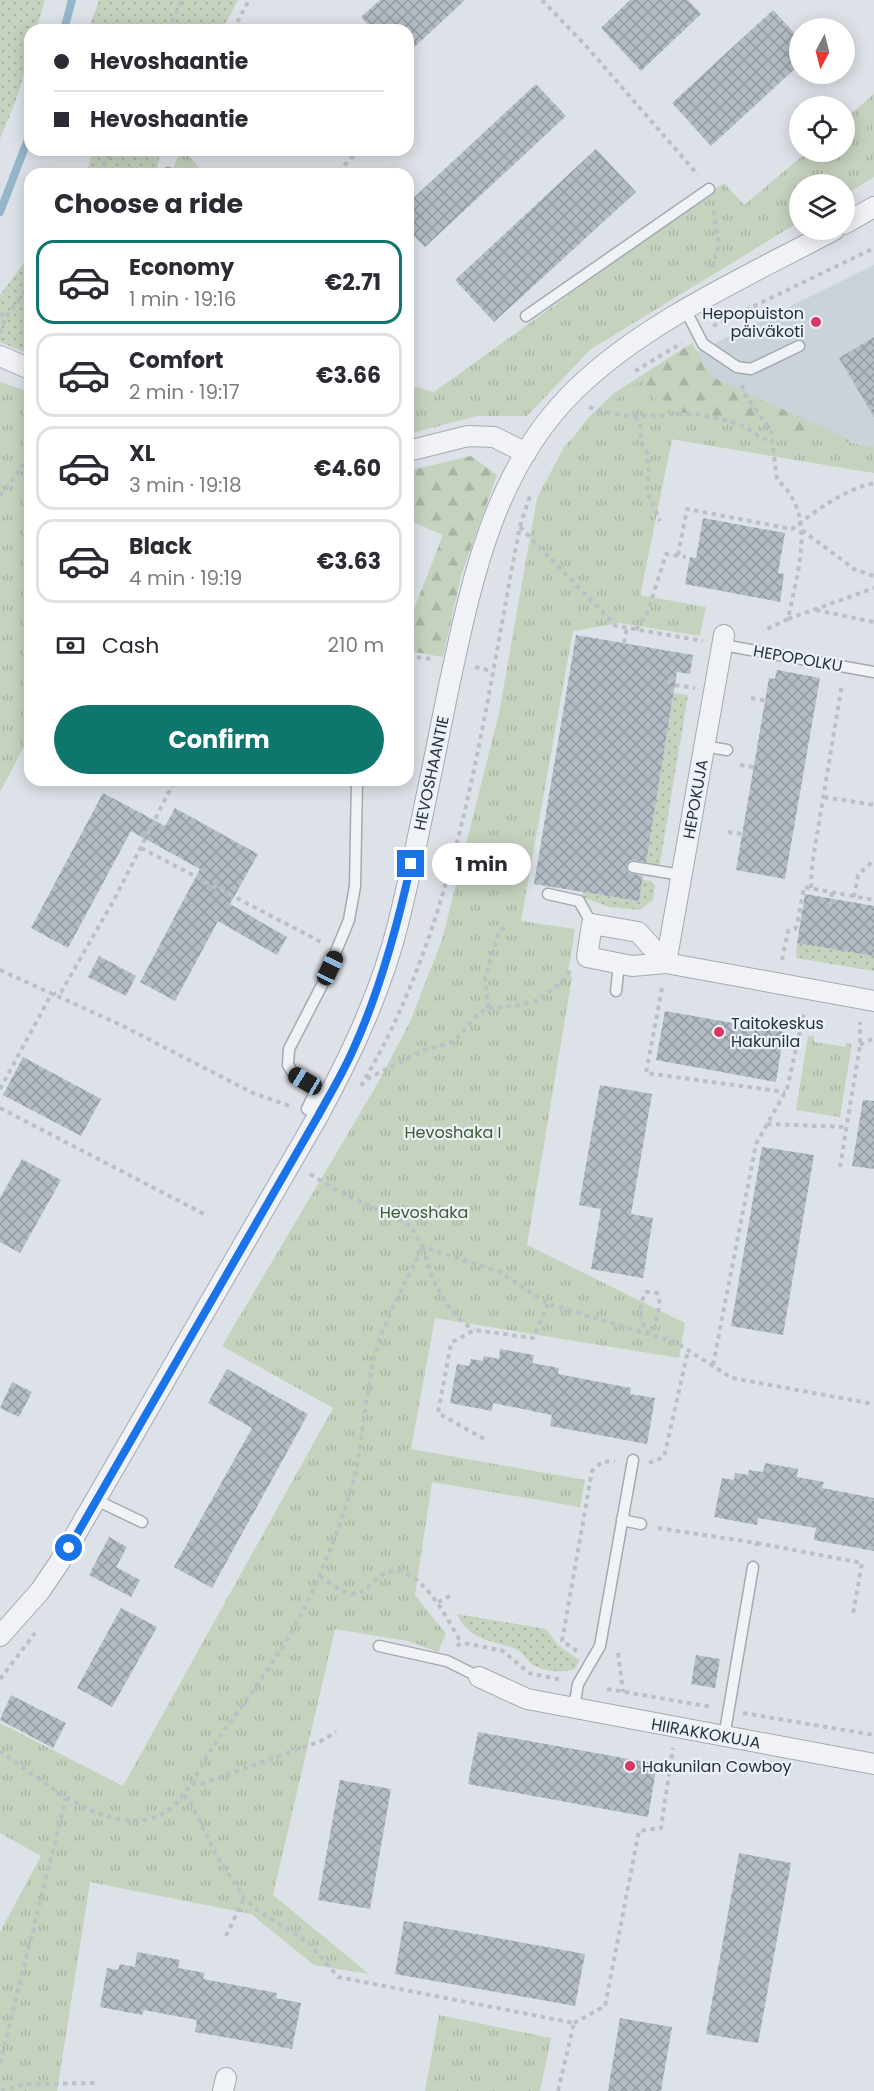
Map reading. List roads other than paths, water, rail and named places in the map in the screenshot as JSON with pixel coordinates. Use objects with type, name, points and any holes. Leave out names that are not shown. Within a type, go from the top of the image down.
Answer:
[{"type":"street","points":[[855,218],[874,207]]},
{"type":"street","name":"HEVOSHAANTIE","points":[[0,1636],[40,1591],[96,1500],[318,1116],[353,1051],[374,1000],[399,922],[473,579],[492,516],[510,477],[549,419],[596,370],[630,343],[815,240]]},
{"type":"street","points":[[0,357],[24,367]]},
{"type":"street","points":[[414,450],[468,436],[494,437],[526,453]]},
{"type":"street","name":"HEPOKUJA","points":[[666,963],[724,640]]},
{"type":"street","points":[[666,963],[638,932],[592,924],[587,957],[632,966],[666,963],[874,1001]]},
{"type":"street","name":"HIIRAKKOKUJA","points":[[479,1677],[512,1694],[574,1708],[874,1764]]},
{"type":"lane","points":[[525,316],[709,189]]},
{"type":"lane","points":[[686,311],[703,344],[737,367],[751,369],[799,346]]},
{"type":"lane","name":"HEPOPOLKU","points":[[724,640],[874,672]]},
{"type":"lane","points":[[704,746],[727,750]]},
{"type":"lane","points":[[318,1116],[306,1109],[317,1088],[293,1073],[288,1065],[289,1049],[338,950],[349,920],[355,886],[357,786]]},
{"type":"lane","points":[[633,867],[681,875]]},
{"type":"lane","points":[[548,894],[579,901],[592,924]]},
{"type":"lane","points":[[616,991],[619,964]]},
{"type":"lane","points":[[574,1708],[578,1684],[600,1646],[633,1460]]},
{"type":"lane","points":[[96,1500],[142,1522]]},
{"type":"lane","points":[[622,1520],[641,1524]]},
{"type":"lane","points":[[724,1737],[753,1567]]},
{"type":"lane","points":[[380,1646],[447,1661],[479,1677]]},
{"type":"waterway","points":[[66,24],[72,0]]},
{"type":"waterway","points":[[0,212],[24,150]]},
{"type":"place","name":"Hepopuiston päiväkoti","points":[[816,322]]},
{"type":"place","name":"Taitokeskus Hakunila","points":[[719,1032]]},
{"type":"place","name":"Hakunilan Cowboy","points":[[630,1766]]},
{"type":"park label","name":"Hevoshaka I","points":[[453,1132]]},
{"type":"park label","name":"Hevoshaka","points":[[424,1212]]}]
